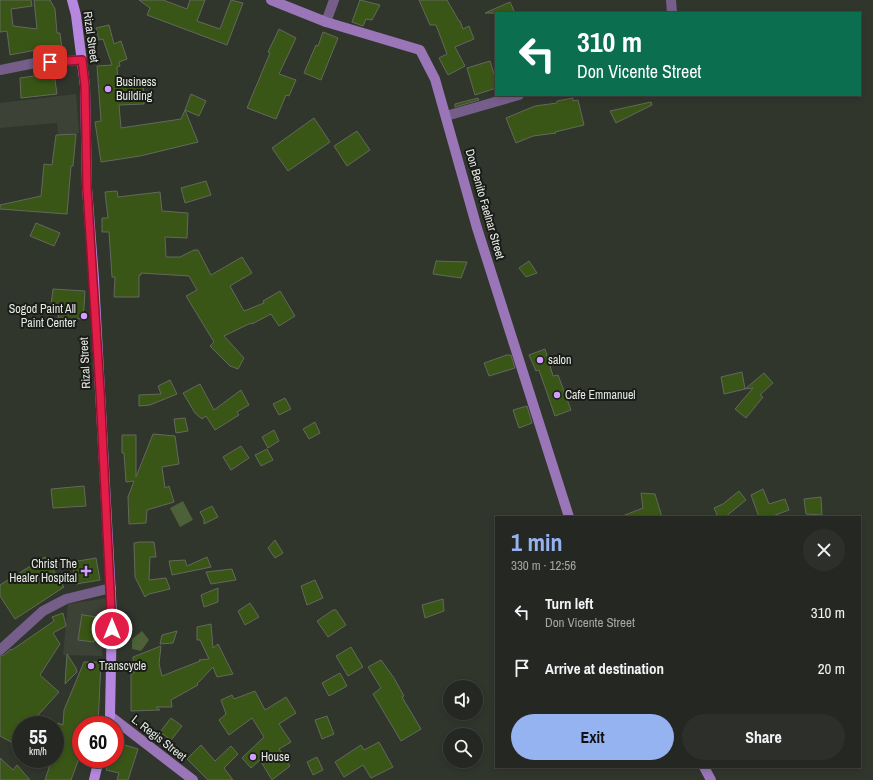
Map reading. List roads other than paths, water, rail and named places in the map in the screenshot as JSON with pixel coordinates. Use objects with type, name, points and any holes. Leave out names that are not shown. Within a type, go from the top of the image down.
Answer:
[{"type":"main road","name":"Rizal Street","points":[[72,0],[76,15],[85,86],[87,188],[111,588],[112,615],[109,716]]},
{"type":"main road","points":[[94,780],[97,768]]},
{"type":"street","name":"Don Benito Faelnar Street","points":[[271,0],[326,22],[420,50],[435,79],[477,228],[569,516]]},
{"type":"street","points":[[326,22],[334,0]]},
{"type":"street","points":[[671,0],[672,12]]},
{"type":"street","points":[[0,70],[35,63],[82,60]]},
{"type":"street","points":[[446,116],[516,96]]},
{"type":"street","points":[[0,650],[43,611],[66,599],[111,588]]},
{"type":"street","name":"L. Regis Street","points":[[124,732],[193,780]]},
{"type":"street","points":[[705,768],[711,780]]},
{"type":"place","name":"Business Building","points":[[108,89]]},
{"type":"place","name":"Sogod Paint All Paint Center","points":[[84,316]]},
{"type":"place","name":"salon","points":[[540,360]]},
{"type":"place","name":"Cafe Emmanuel","points":[[557,395]]},
{"type":"place","name":"Christ The Healer Hospital","points":[[86,571]]},
{"type":"place","name":"Transcycle","points":[[91,666]]},
{"type":"place","name":"House","points":[[253,757]]}]
